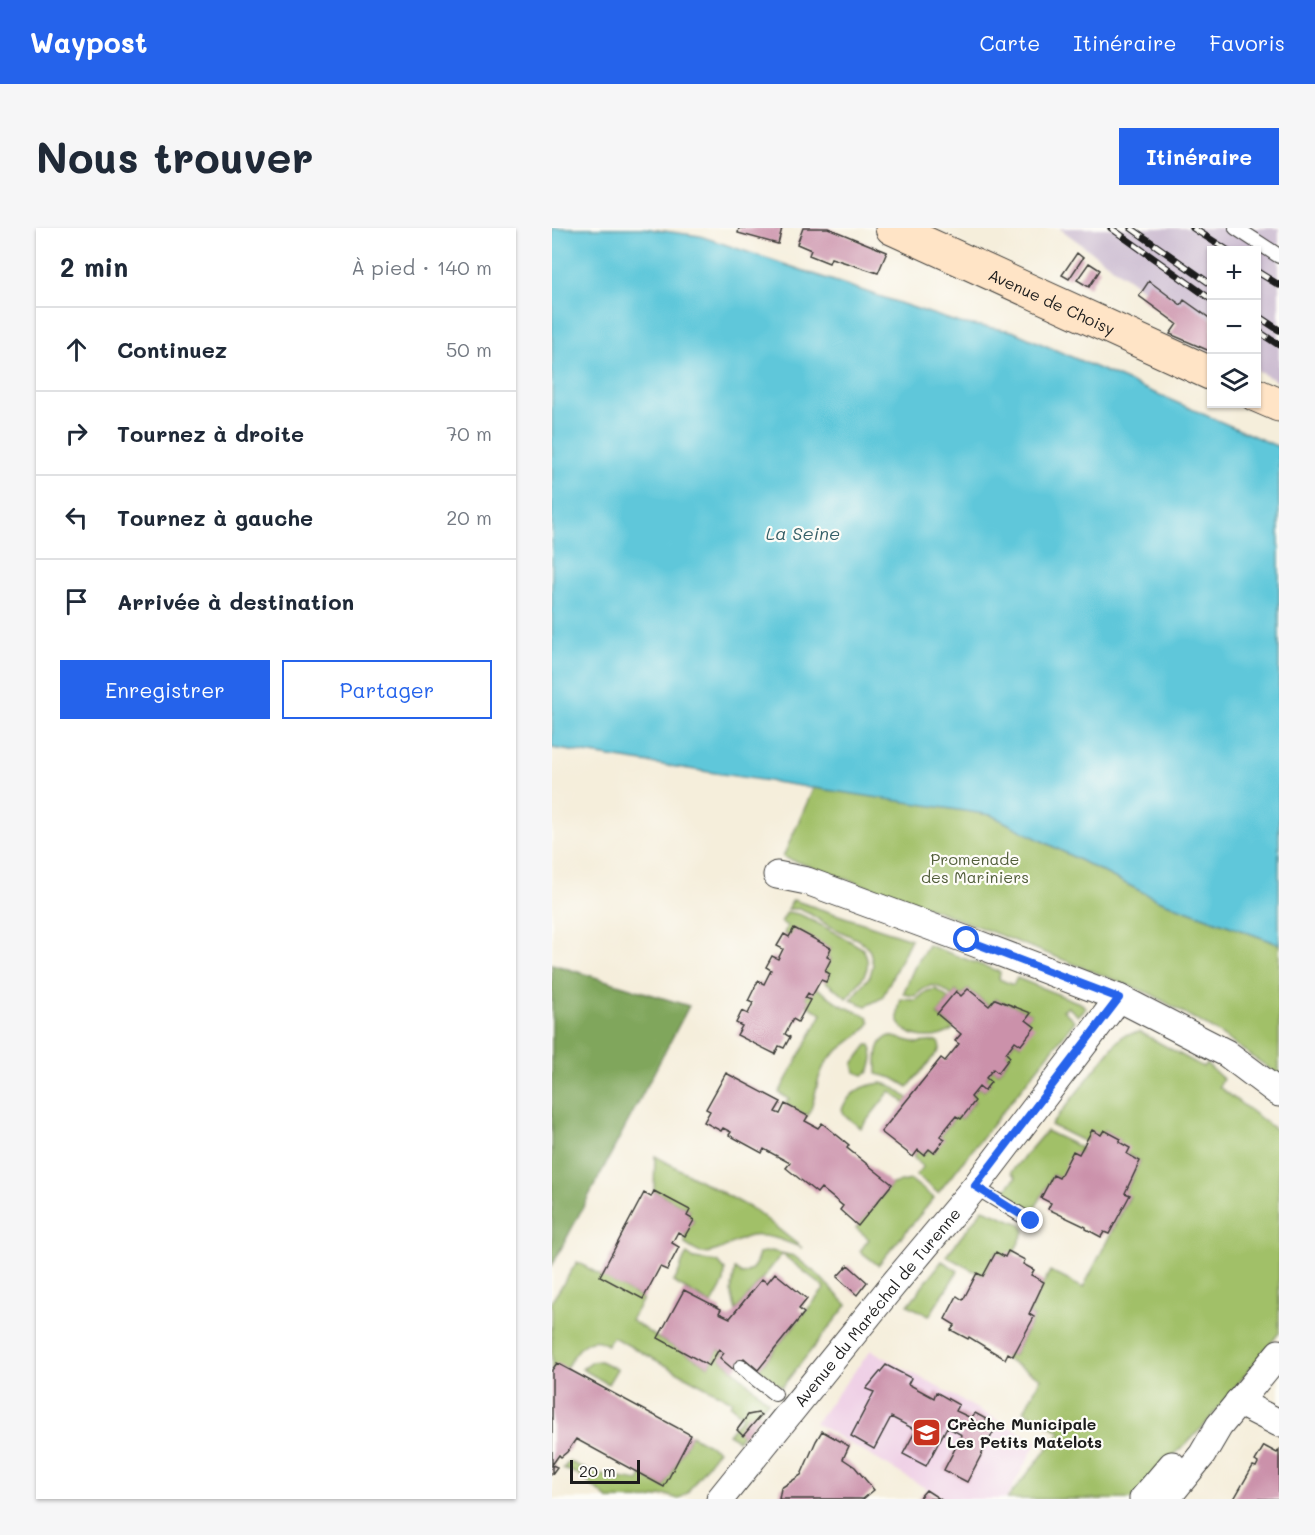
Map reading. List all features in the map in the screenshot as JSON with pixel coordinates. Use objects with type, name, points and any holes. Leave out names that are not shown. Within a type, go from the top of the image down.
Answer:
[{"type":"main road","name":"Avenue de Choisy","points":[[892,228],[1207,372]]},
{"type":"main road","points":[[1261,397],[1279,405]]},
{"type":"street","points":[[777,875],[807,882],[1119,998],[1226,1053],[1279,1093]]},
{"type":"street","name":"Avenue du Maréchal de Turenne","points":[[720,1499],[975,1186],[1119,998]]},
{"type":"street","points":[[1166,1499],[1202,1455],[1219,1426],[1279,1353]]},
{"type":"street","points":[[1238,1402],[1279,1423]]},
{"type":"street","points":[[1143,1499],[1183,1453],[1201,1436],[1219,1426]]},
{"type":"lane","points":[[1236,228],[1279,256]]},
{"type":"lane","points":[[975,1186],[1031,1221]]},
{"type":"lane","points":[[741,1367],[775,1394]]},
{"type":"shaded area","points":[[1059,228],[1279,228],[1279,382],[1261,373],[1261,246],[1207,246],[1207,336]]},
{"type":"shaded area","name":"Crèche Municipale Les Petits Matelots","points":[[871,1350],[1037,1442],[1006,1499],[944,1499],[815,1423]]},
{"type":"green space","name":"Promenade des Mariniers","points":[[814,787],[991,815],[1158,900],[1279,944],[1279,1075],[1214,1030],[1151,994],[938,911],[783,857]]},
{"type":"green space","points":[[793,900],[911,939],[882,998],[866,1006],[851,1000],[870,976],[873,965],[870,951],[861,941],[810,914],[799,909],[788,909]]},
{"type":"green space","points":[[787,912],[806,917],[863,949],[866,954],[867,968],[863,978],[847,998],[826,982],[830,974],[825,971],[831,959],[827,957],[831,948],[794,929],[789,937],[784,934],[787,926],[781,922]]},
{"type":"green space","points":[[928,945],[1000,972],[999,979],[1013,985],[1017,978],[1082,1004],[1086,1008],[1078,1016],[1068,1007],[1063,1010],[1075,1021],[938,1193],[916,1175],[923,1167],[913,1157],[918,1150],[924,1155],[929,1149],[934,1153],[944,1139],[940,1136],[956,1116],[961,1119],[975,1101],[971,1097],[979,1087],[984,1091],[991,1082],[986,1078],[993,1069],[998,1073],[1010,1057],[1006,1053],[1015,1041],[1021,1045],[1026,1020],[1031,1013],[995,999],[989,1006],[968,989],[961,996],[956,991],[952,996],[937,986],[929,986],[915,996],[903,994],[914,968]]},
{"type":"green space","points":[[552,964],[689,1006],[552,1266]]},
{"type":"green space","points":[[817,988],[841,1005],[868,1017],[870,1023],[828,1060],[821,1073],[808,1116],[785,1104],[789,1099],[779,1093],[822,1014],[807,1005],[809,1001],[805,998],[808,993],[812,995]]},
{"type":"green space","points":[[936,989],[949,999],[937,1015],[954,1028],[933,1037],[916,1036],[909,1033],[898,1019],[901,999],[916,1000],[927,991]]},
{"type":"green space","points":[[1140,1032],[1203,1067],[1206,1063],[1223,1079],[1219,1087],[1279,1132],[1279,1333],[1203,1427],[1166,1463],[1136,1499],[1007,1499],[1061,1432],[1024,1411],[1041,1378],[1005,1359],[1008,1353],[1013,1356],[1034,1317],[1029,1314],[1050,1271],[1083,1288],[1130,1196],[1125,1193],[1140,1161],[1127,1154],[1119,1142],[1120,1139],[1104,1130],[1101,1135],[1092,1131],[1085,1142],[1051,1125],[1116,1043],[1124,1035]]},
{"type":"green space","points":[[890,1036],[917,1043],[936,1041],[939,1043],[940,1049],[908,1087],[893,1078],[877,1074],[879,1046],[885,1038]]},
{"type":"green space","points":[[867,1045],[872,1048],[873,1059],[868,1073],[863,1075],[855,1072],[853,1064]]},
{"type":"green space","points":[[882,1083],[892,1086],[909,1099],[905,1103],[890,1091],[861,1128],[845,1116],[842,1109],[853,1093],[869,1085]]},
{"type":"green space","points":[[1046,1131],[1082,1148],[1059,1178],[1053,1175],[1034,1210],[1026,1210],[998,1191],[1000,1188],[1005,1190],[1016,1177],[1011,1172]]},
{"type":"green space","points":[[655,1156],[756,1211],[802,1248],[757,1235],[708,1253],[698,1252],[685,1244],[685,1236],[694,1220],[687,1216],[690,1210],[654,1191]]},
{"type":"green space","points":[[911,1180],[934,1198],[878,1265],[860,1251],[869,1239],[856,1228],[892,1184]]},
{"type":"green space","points":[[983,1209],[1021,1224],[1025,1230],[1013,1254],[1005,1257],[996,1252],[983,1276],[946,1256]]},
{"type":"green space","points":[[771,1251],[794,1256],[818,1275],[847,1305],[782,1387],[758,1370],[825,1288],[782,1254],[736,1311],[731,1292],[735,1269],[742,1274],[746,1273],[754,1266],[759,1253]]},
{"type":"green space","points":[[687,1254],[694,1259],[718,1262],[725,1270],[724,1282],[712,1304],[673,1282]]},
{"type":"green space","points":[[942,1261],[958,1271],[929,1316],[908,1305]]},
{"type":"green space","points":[[577,1262],[643,1299],[631,1320],[709,1366],[719,1349],[724,1353],[720,1358],[768,1401],[758,1413],[748,1416],[738,1430],[742,1435],[738,1440],[728,1434],[743,1416],[730,1405],[732,1401],[613,1337],[607,1345],[600,1341],[588,1342],[578,1350],[566,1368],[552,1370],[552,1301]]},
{"type":"green space","points":[[600,1361],[617,1369],[608,1384],[582,1369],[591,1362]]},
{"type":"green space","points":[[691,1435],[718,1450],[687,1493],[679,1499],[666,1495],[649,1499],[608,1499],[578,1474],[563,1469],[569,1461],[594,1474],[639,1481],[642,1475],[664,1487]]},
{"type":"water","name":"La Seine","points":[[552,228],[642,228],[700,236],[959,323],[1012,331],[1279,447],[1279,944],[1158,900],[991,815],[552,748]]},
{"type":"building","points":[[739,228],[782,228],[778,244],[738,233]]},
{"type":"building","points":[[803,228],[828,228],[887,252],[878,273],[831,258],[829,263],[809,255],[811,250],[797,244]]},
{"type":"building","points":[[1077,253],[1083,258],[1069,279],[1062,275]]},
{"type":"building","points":[[1089,263],[1100,270],[1089,287],[1077,280]]},
{"type":"building","points":[[1149,281],[1181,305],[1184,300],[1207,316],[1207,350],[1170,334],[1177,324],[1139,296]]},
{"type":"building","points":[[794,928],[831,948],[827,957],[831,959],[825,971],[830,974],[826,982],[821,980],[812,996],[808,993],[805,998],[810,1000],[798,1022],[793,1019],[785,1034],[790,1037],[784,1048],[779,1046],[775,1054],[737,1035],[742,1026],[736,1023],[742,1011],[748,1014],[753,1003],[748,1001],[758,981],[764,984],[771,970],[766,967],[772,956],[778,959],[783,949],[777,946],[784,934],[789,937]]},
{"type":"building","points":[[968,989],[989,1006],[995,999],[1031,1013],[1026,1020],[1035,1027],[1021,1045],[1015,1041],[1006,1053],[1010,1057],[998,1073],[993,1069],[986,1078],[991,1082],[984,1091],[979,1087],[971,1097],[975,1101],[961,1119],[956,1116],[940,1136],[945,1139],[934,1153],[929,1149],[924,1155],[918,1150],[913,1157],[881,1132],[941,1058],[945,1061],[959,1044],[955,1041],[961,1034],[937,1014],[956,991],[961,996]]},
{"type":"building","points":[[726,1073],[781,1102],[775,1112],[780,1114],[785,1104],[808,1116],[805,1121],[818,1128],[822,1123],[849,1145],[847,1148],[892,1184],[858,1226],[840,1210],[843,1206],[821,1188],[817,1193],[786,1168],[790,1163],[764,1149],[762,1153],[729,1135],[731,1132],[723,1128],[721,1131],[704,1122],[710,1111],[706,1109]]},
{"type":"building","points":[[1092,1130],[1101,1135],[1104,1130],[1121,1139],[1119,1142],[1130,1148],[1127,1154],[1140,1161],[1125,1193],[1130,1195],[1109,1234],[1104,1232],[1101,1237],[1086,1227],[1048,1209],[1051,1203],[1041,1198],[1053,1175],[1059,1178],[1073,1151],[1079,1154]]},
{"type":"building","points":[[654,1191],[690,1210],[687,1216],[694,1220],[685,1236],[678,1232],[672,1243],[679,1247],[667,1270],[660,1267],[643,1299],[600,1276],[644,1193],[651,1197]]},
{"type":"building","points":[[1008,1251],[1025,1260],[1023,1264],[1034,1270],[1031,1275],[1044,1282],[1029,1314],[1034,1317],[1013,1356],[1008,1353],[1005,1359],[969,1337],[968,1339],[951,1330],[955,1325],[945,1319],[957,1296],[963,1300],[977,1273],[983,1276],[996,1252],[1005,1257]]},
{"type":"building","points":[[848,1265],[867,1282],[857,1295],[837,1277]]},
{"type":"building","points":[[775,1273],[807,1299],[799,1309],[804,1313],[758,1370],[744,1358],[734,1370],[720,1358],[724,1353],[719,1349],[709,1366],[658,1338],[684,1290],[721,1309],[719,1313],[730,1318],[762,1279],[767,1283]]},
{"type":"building","points":[[557,1363],[691,1435],[664,1487],[576,1439],[567,1452],[561,1457],[559,1455],[552,1465],[552,1370]]},
{"type":"building","points":[[886,1365],[911,1378],[908,1384],[934,1398],[936,1392],[959,1405],[956,1411],[971,1418],[975,1413],[997,1425],[967,1482],[944,1470],[962,1435],[947,1427],[926,1466],[903,1454],[916,1430],[891,1417],[874,1449],[851,1436],[874,1392],[866,1389]]},
{"type":"building","points":[[758,1413],[761,1415],[743,1436],[737,1430],[748,1415]]},
{"type":"building","points":[[822,1431],[849,1446],[843,1459],[855,1467],[874,1490],[863,1499],[779,1499],[781,1488],[801,1475]]},
{"type":"building","points":[[1264,1446],[1277,1453],[1279,1450],[1279,1499],[1234,1499],[1253,1466],[1256,1467],[1258,1463],[1255,1461]]},
{"type":"building","points":[[926,1490],[940,1499],[918,1499]]},
{"type":"railway","points":[[1111,228],[1207,296]]},
{"type":"railway","points":[[1131,228],[1207,281]]},
{"type":"railway","points":[[1193,228],[1221,246]]},
{"type":"railway","points":[[1261,274],[1279,285]]},
{"type":"railway","points":[[1261,318],[1279,330]]},
{"type":"railway","points":[[1261,333],[1279,345]]},
{"type":"place","name":"Crèche Municipale Les Petits Matelots","points":[[926,1432]]},
{"type":"route","points":[[967,940],[1119,998],[975,1186],[1031,1221]]}]
